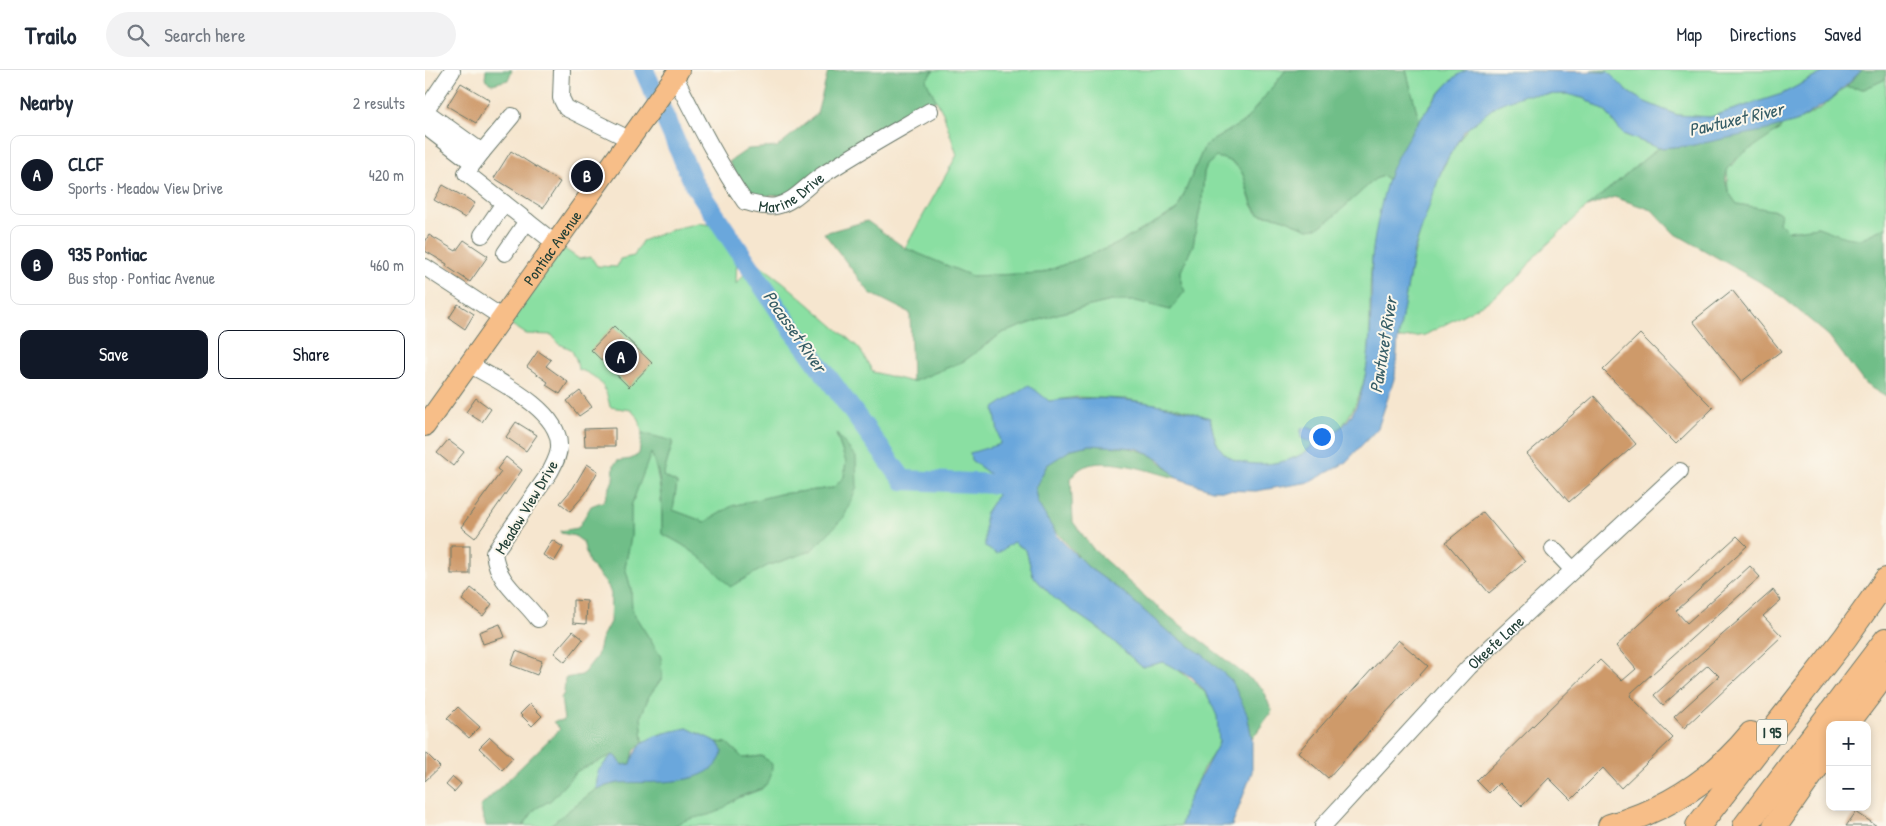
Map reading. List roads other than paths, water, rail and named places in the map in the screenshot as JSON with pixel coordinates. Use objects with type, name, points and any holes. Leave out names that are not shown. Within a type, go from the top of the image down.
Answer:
[{"type":"highway","name":"I 95","points":[[1698,826],[1845,638],[1886,580]]},
{"type":"highway","points":[[1610,826],[1639,817],[1666,805],[1721,767],[1772,709],[1845,638]]},
{"type":"highway","name":"I 95","points":[[1745,826],[1886,640]]},
{"type":"highway","points":[[1849,721],[1883,676]]},
{"type":"highway","points":[[1856,721],[1883,676]]},
{"type":"highway","points":[[1775,826],[1826,754]]},
{"type":"highway","points":[[1786,826],[1826,766]]},
{"type":"main road","name":"Pontiac Avenue","points":[[425,426],[673,80]]},
{"type":"street","points":[[562,70],[561,98],[566,108],[631,140]]},
{"type":"street","points":[[451,71],[425,111],[478,158]]},
{"type":"street","name":"Marine Drive","points":[[673,80],[733,185],[745,202],[759,206],[775,206],[791,200],[831,170],[930,111]]},
{"type":"street","points":[[512,116],[467,173],[556,244]]},
{"type":"street","points":[[425,126],[478,158]]},
{"type":"street","points":[[482,234],[504,203]]},
{"type":"street","points":[[505,253],[527,221]]},
{"type":"street","points":[[428,273],[503,318]]},
{"type":"street","name":"Meadow View Drive","points":[[469,364],[531,401],[550,420],[559,445],[557,459],[550,472],[494,553],[496,567],[501,579],[516,592],[538,619]]},
{"type":"street","name":"Okeefe Lane","points":[[1323,826],[1469,667],[1680,470]]},
{"type":"street","points":[[1553,549],[1573,570]]},
{"type":"water","name":"Pawtuxet River","points":[[1467,70],[1608,72],[1628,92],[1645,102],[1677,115],[1710,117],[1782,94],[1828,70],[1862,70],[1832,99],[1796,122],[1689,146],[1658,148],[1623,134],[1606,112],[1586,99],[1567,94],[1524,95],[1497,105],[1464,131],[1443,166],[1414,250],[1398,339],[1395,376],[1378,428],[1345,463],[1310,482],[1256,491],[1212,490],[1177,478],[1160,460],[1137,448],[1089,445],[1072,449],[1047,465],[1035,488],[1037,502],[1058,537],[1088,567],[1124,593],[1166,630],[1203,655],[1232,681],[1247,714],[1252,739],[1252,772],[1232,826],[1181,826],[1186,804],[1219,743],[1217,716],[1207,694],[1192,677],[1163,662],[1142,667],[1102,631],[1055,599],[1033,576],[1026,550],[1013,542],[997,554],[985,547],[985,514],[997,496],[991,475],[971,460],[970,453],[1000,444],[994,408],[1029,385],[1049,401],[1090,398],[1130,400],[1171,407],[1210,418],[1214,437],[1224,453],[1232,459],[1244,463],[1270,463],[1296,457],[1313,444],[1301,438],[1301,428],[1307,427],[1328,435],[1344,424],[1356,407],[1364,383],[1370,330],[1373,252],[1378,219],[1391,170],[1410,134],[1440,93],[1455,77]]},
{"type":"water","points":[[687,728],[717,742],[723,751],[717,763],[707,772],[679,780],[619,783],[596,789],[598,771],[612,755],[617,757],[622,765],[631,764],[639,747],[645,741],[660,734]]},
{"type":"waterway","name":"Pocasset River","points":[[644,70],[694,184],[783,316],[903,480],[1021,485]]},
{"type":"place","name":"935 Pontiac","points":[[587,176]]},
{"type":"place","name":"CLCF","points":[[621,357]]}]
